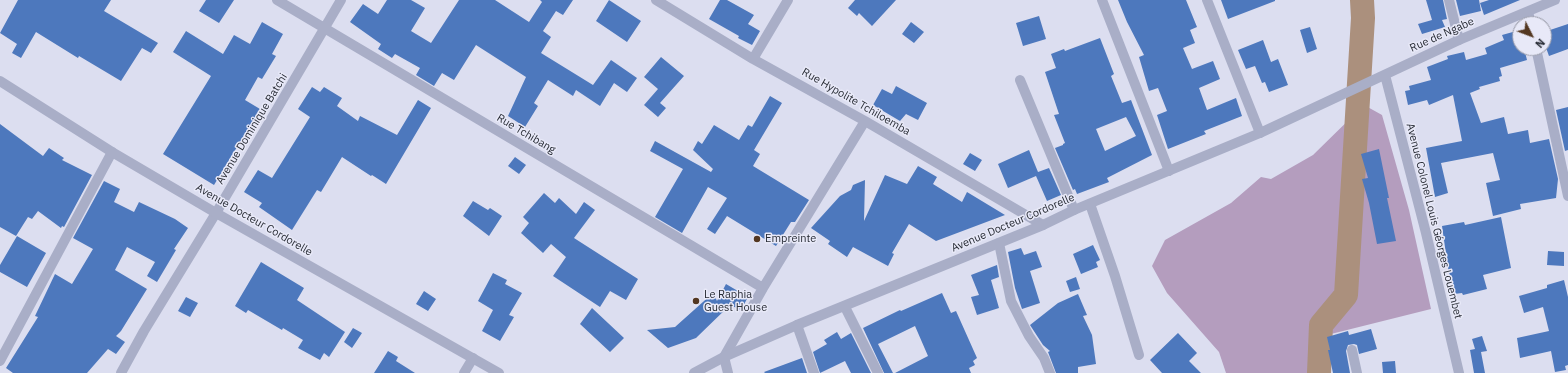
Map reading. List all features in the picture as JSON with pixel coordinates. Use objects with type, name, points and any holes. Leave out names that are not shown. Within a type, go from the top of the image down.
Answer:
[{"type":"street","name":"Rue Tchibang","points":[[277,0],[763,288]]},
{"type":"street","name":"Avenue Dominique Batchi","points":[[121,373],[144,331],[216,213],[341,0]]},
{"type":"street","name":"Rue Hypolite Tchiloemba","points":[[656,0],[753,59],[865,121],[1044,225]]},
{"type":"street","points":[[753,59],[788,0]]},
{"type":"street","points":[[1102,0],[1169,171]]},
{"type":"street","points":[[1207,0],[1260,133]]},
{"type":"street","points":[[1449,0],[1459,40]]},
{"type":"street","name":"Rue de Ngabe","points":[[1341,94],[1459,40],[1555,0]]},
{"type":"street","points":[[1528,12],[1529,16]]},
{"type":"street","points":[[1538,56],[1568,196]]},
{"type":"street","name":"Avenue Colonel Louis Géorges Louembet","points":[[1385,75],[1426,233],[1459,373]]},
{"type":"street","points":[[1020,80],[1074,210]]},
{"type":"street","name":"Avenue Docteur Cordorelle","points":[[0,81],[112,152],[216,213],[499,373]]},
{"type":"street","name":"Avenue Docteur Cordorelle","points":[[694,373],[724,357],[797,325],[845,307],[1044,225],[1074,210],[1260,133],[1341,94]]},
{"type":"street","points":[[728,373],[724,357],[763,288],[865,121]]},
{"type":"street","points":[[0,362],[112,152]]},
{"type":"street","points":[[1090,204],[1115,276],[1139,355]]},
{"type":"street","points":[[999,243],[1011,301],[1029,336],[1044,358],[1050,373]]},
{"type":"street","points":[[845,307],[878,373]]},
{"type":"street","points":[[797,325],[814,373]]},
{"type":"street","points":[[1352,350],[1358,373]]},
{"type":"street","points":[[464,373],[473,358]]},
{"type":"shaded area","points":[[1364,105],[1382,115],[1409,210],[1431,309],[1315,338],[1316,373],[1226,373],[1219,352],[1167,293],[1152,266],[1165,240],[1231,203],[1261,177],[1271,179],[1313,155]]},
{"type":"building","points":[[18,0],[111,0],[104,11],[158,43],[151,53],[142,48],[121,81],[79,56],[78,58],[36,32],[21,58],[12,53],[17,44],[0,33]]},
{"type":"building","points":[[206,0],[234,0],[219,23],[199,11]]},
{"type":"building","points":[[387,0],[411,0],[425,8],[411,31],[431,43],[459,0],[495,0],[529,22],[542,2],[540,0],[573,0],[563,15],[556,11],[543,31],[551,37],[541,53],[593,85],[611,60],[637,78],[627,92],[614,83],[600,106],[576,90],[573,96],[548,80],[534,103],[538,106],[525,127],[508,116],[526,77],[476,45],[454,80],[442,73],[434,86],[416,75],[420,68],[395,54],[392,58],[378,49],[381,44],[350,22],[363,4],[378,14]]},
{"type":"building","points":[[609,0],[641,21],[627,42],[596,21]]},
{"type":"building","points":[[720,0],[727,0],[754,15],[748,24],[760,31],[752,45],[738,38],[739,36],[709,19]]},
{"type":"building","points":[[855,0],[896,0],[872,26],[859,13],[857,16],[848,8]]},
{"type":"building","points":[[1118,0],[1186,0],[1197,27],[1190,30],[1195,43],[1183,48],[1192,69],[1213,61],[1220,79],[1199,88],[1207,110],[1236,98],[1242,116],[1204,131],[1206,134],[1168,149],[1157,115],[1167,111],[1158,88],[1149,91],[1139,57],[1144,55],[1127,22]]},
{"type":"building","points":[[1221,0],[1275,0],[1275,1],[1228,19]]},
{"type":"building","points":[[1426,0],[1443,0],[1447,19],[1442,20],[1445,27],[1422,34],[1418,24],[1432,20]]},
{"type":"building","points":[[1456,0],[1479,0],[1481,11],[1460,16]]},
{"type":"building","points":[[1489,0],[1520,0],[1484,15],[1480,3]]},
{"type":"building","points":[[1039,16],[1046,39],[1023,46],[1016,23]]},
{"type":"building","points":[[262,22],[283,34],[272,54],[276,56],[262,79],[258,77],[245,100],[260,109],[214,185],[163,154],[211,76],[173,52],[186,31],[223,54],[234,35],[250,44]]},
{"type":"building","points":[[911,22],[924,32],[914,43],[902,34]]},
{"type":"building","points":[[1568,24],[1568,49],[1552,55],[1552,29]]},
{"type":"building","points":[[1310,27],[1317,49],[1307,53],[1300,30]]},
{"type":"building","points":[[1512,32],[1512,56],[1526,56],[1527,60],[1500,68],[1502,76],[1499,77],[1500,81],[1479,87],[1480,89],[1470,93],[1481,123],[1504,117],[1508,134],[1528,130],[1530,143],[1549,139],[1558,179],[1556,198],[1520,204],[1521,209],[1493,216],[1486,183],[1500,180],[1493,153],[1441,163],[1448,193],[1435,197],[1426,148],[1462,141],[1453,95],[1429,105],[1427,100],[1408,105],[1405,91],[1410,90],[1409,86],[1431,80],[1427,67],[1448,59],[1447,56],[1464,52],[1466,60],[1487,54],[1485,48],[1504,40],[1502,35]]},
{"type":"building","points":[[1100,38],[1114,74],[1111,76],[1122,103],[1131,100],[1152,155],[1107,178],[1109,182],[1077,194],[1075,189],[1073,190],[1055,148],[1065,143],[1054,115],[1059,114],[1045,72],[1056,68],[1051,54],[1064,49],[1065,51]],"holes":[[[1126,117],[1136,136],[1105,151],[1096,129]]]},
{"type":"building","points":[[1263,40],[1271,62],[1278,59],[1288,85],[1269,92],[1265,82],[1262,83],[1255,66],[1246,69],[1238,50]]},
{"type":"building","points":[[661,57],[684,76],[660,103],[666,108],[658,117],[644,105],[658,89],[644,77]]},
{"type":"building","points":[[896,86],[927,103],[918,120],[906,114],[900,121],[873,105],[882,89],[892,94]]},
{"type":"building","points":[[312,87],[320,92],[324,87],[342,98],[337,106],[358,121],[360,116],[397,135],[418,100],[431,108],[386,184],[342,157],[321,192],[317,190],[292,230],[259,207],[262,203],[244,192],[258,170],[272,178],[310,117],[298,109]]},
{"type":"building","points":[[770,96],[782,103],[754,150],[760,154],[753,166],[809,200],[795,222],[791,222],[776,246],[727,216],[715,234],[707,229],[727,198],[708,187],[682,233],[655,217],[683,169],[650,151],[655,141],[711,172],[713,169],[693,150],[698,141],[702,144],[714,125],[739,140],[748,125],[752,127]]},
{"type":"building","points":[[1568,107],[1568,150],[1565,151],[1556,110]]},
{"type":"building","points":[[0,124],[43,156],[49,148],[64,158],[62,160],[92,175],[64,227],[62,226],[61,228],[38,211],[32,219],[28,217],[16,236],[0,227]]},
{"type":"building","points":[[1379,149],[1396,241],[1377,244],[1369,203],[1362,179],[1368,178],[1361,154]]},
{"type":"building","points":[[1029,150],[1038,172],[1049,168],[1061,195],[1047,201],[1036,176],[1008,188],[998,164]]},
{"type":"building","points":[[970,153],[982,160],[975,171],[963,164]]},
{"type":"building","points":[[515,157],[526,165],[519,174],[508,166]]},
{"type":"building","points":[[918,166],[937,177],[933,184],[962,202],[967,192],[1005,215],[936,241],[909,224],[892,253],[894,254],[888,266],[853,247],[847,257],[828,244],[830,241],[811,228],[840,196],[851,190],[853,185],[865,180],[864,221],[885,175],[907,184]]},
{"type":"building","points":[[104,181],[120,189],[114,202],[134,212],[139,202],[175,219],[188,228],[174,249],[176,250],[157,282],[147,276],[155,262],[127,247],[115,270],[147,289],[121,331],[116,336],[125,342],[116,354],[108,349],[87,373],[13,373],[6,368],[38,317],[35,316],[55,274],[72,284],[93,249],[73,238]]},
{"type":"building","points":[[544,193],[555,203],[559,198],[576,214],[584,202],[595,210],[574,238],[638,279],[626,300],[610,291],[600,307],[553,276],[566,257],[551,244],[543,253],[521,233],[529,223],[523,217]]},
{"type":"building","points":[[473,201],[488,210],[490,208],[502,216],[489,236],[463,216]]},
{"type":"building","points":[[1501,217],[1511,268],[1483,275],[1487,289],[1463,295],[1462,293],[1454,294],[1451,275],[1450,276],[1448,268],[1442,226],[1464,222],[1465,225]]},
{"type":"building","points":[[17,236],[46,253],[27,287],[0,272],[0,265]]},
{"type":"building","points":[[1093,245],[1100,260],[1096,262],[1098,267],[1081,274],[1073,254]]},
{"type":"building","points":[[1021,248],[1024,255],[1036,251],[1042,267],[1030,271],[1040,303],[1022,309],[1015,288],[1008,252]]},
{"type":"building","points":[[1548,251],[1564,252],[1564,266],[1547,265]]},
{"type":"building","points":[[261,262],[304,288],[297,300],[345,332],[329,357],[324,353],[320,360],[298,348],[303,340],[283,328],[282,330],[248,310],[246,313],[235,306]]},
{"type":"building","points":[[997,265],[999,277],[991,280],[999,308],[977,315],[971,297],[979,295],[971,275]]},
{"type":"building","points":[[493,273],[507,280],[505,284],[522,293],[509,315],[514,317],[500,341],[482,331],[493,310],[478,301]]},
{"type":"building","points":[[1076,277],[1080,289],[1070,292],[1066,281]]},
{"type":"building","points":[[1564,280],[1568,297],[1568,365],[1565,366],[1566,370],[1555,372],[1551,351],[1520,358],[1517,338],[1549,331],[1543,307],[1524,313],[1519,296],[1547,288],[1547,285]]},
{"type":"building","points":[[726,284],[748,297],[741,310],[730,305],[696,338],[668,348],[647,330],[675,327],[713,293],[717,301]]},
{"type":"building","points":[[424,291],[436,299],[428,311],[416,304]]},
{"type":"building","points":[[942,293],[951,313],[956,311],[977,358],[973,361],[975,365],[969,368],[971,373],[895,373],[928,356],[915,326],[878,344],[893,373],[884,373],[863,328],[900,310],[901,311]]},
{"type":"building","points":[[1078,294],[1087,315],[1083,316],[1092,335],[1096,364],[1078,367],[1078,373],[1056,373],[1048,352],[1050,351],[1043,345],[1030,325],[1058,303]]},
{"type":"building","points":[[186,297],[198,303],[190,317],[178,311]]},
{"type":"building","points":[[592,308],[624,338],[610,352],[580,324]]},
{"type":"building","points":[[353,328],[362,333],[352,348],[344,342]]},
{"type":"building","points":[[1371,329],[1377,349],[1359,354],[1357,345],[1348,345],[1346,351],[1350,373],[1333,373],[1327,337],[1348,331],[1349,335]]},
{"type":"building","points":[[837,332],[841,339],[851,333],[871,373],[851,373],[845,361],[820,373],[813,352],[827,344],[824,340]]},
{"type":"building","points":[[1178,333],[1197,353],[1189,361],[1201,373],[1162,373],[1150,360]]},
{"type":"building","points":[[1482,336],[1487,351],[1481,352],[1485,373],[1474,373],[1470,350],[1475,349],[1472,339]]},
{"type":"building","points":[[388,351],[398,357],[396,361],[415,373],[374,373]]},
{"type":"building","points":[[802,358],[807,373],[764,372]]},
{"type":"building","points":[[1395,361],[1396,373],[1383,373],[1382,362]]},
{"type":"waterway","points":[[1319,373],[1321,325],[1346,295],[1363,18],[1362,0]]},
{"type":"place","name":"Empreinte","points":[[757,239]]},
{"type":"place","name":"Le Raphia Guest House","points":[[696,301]]}]
